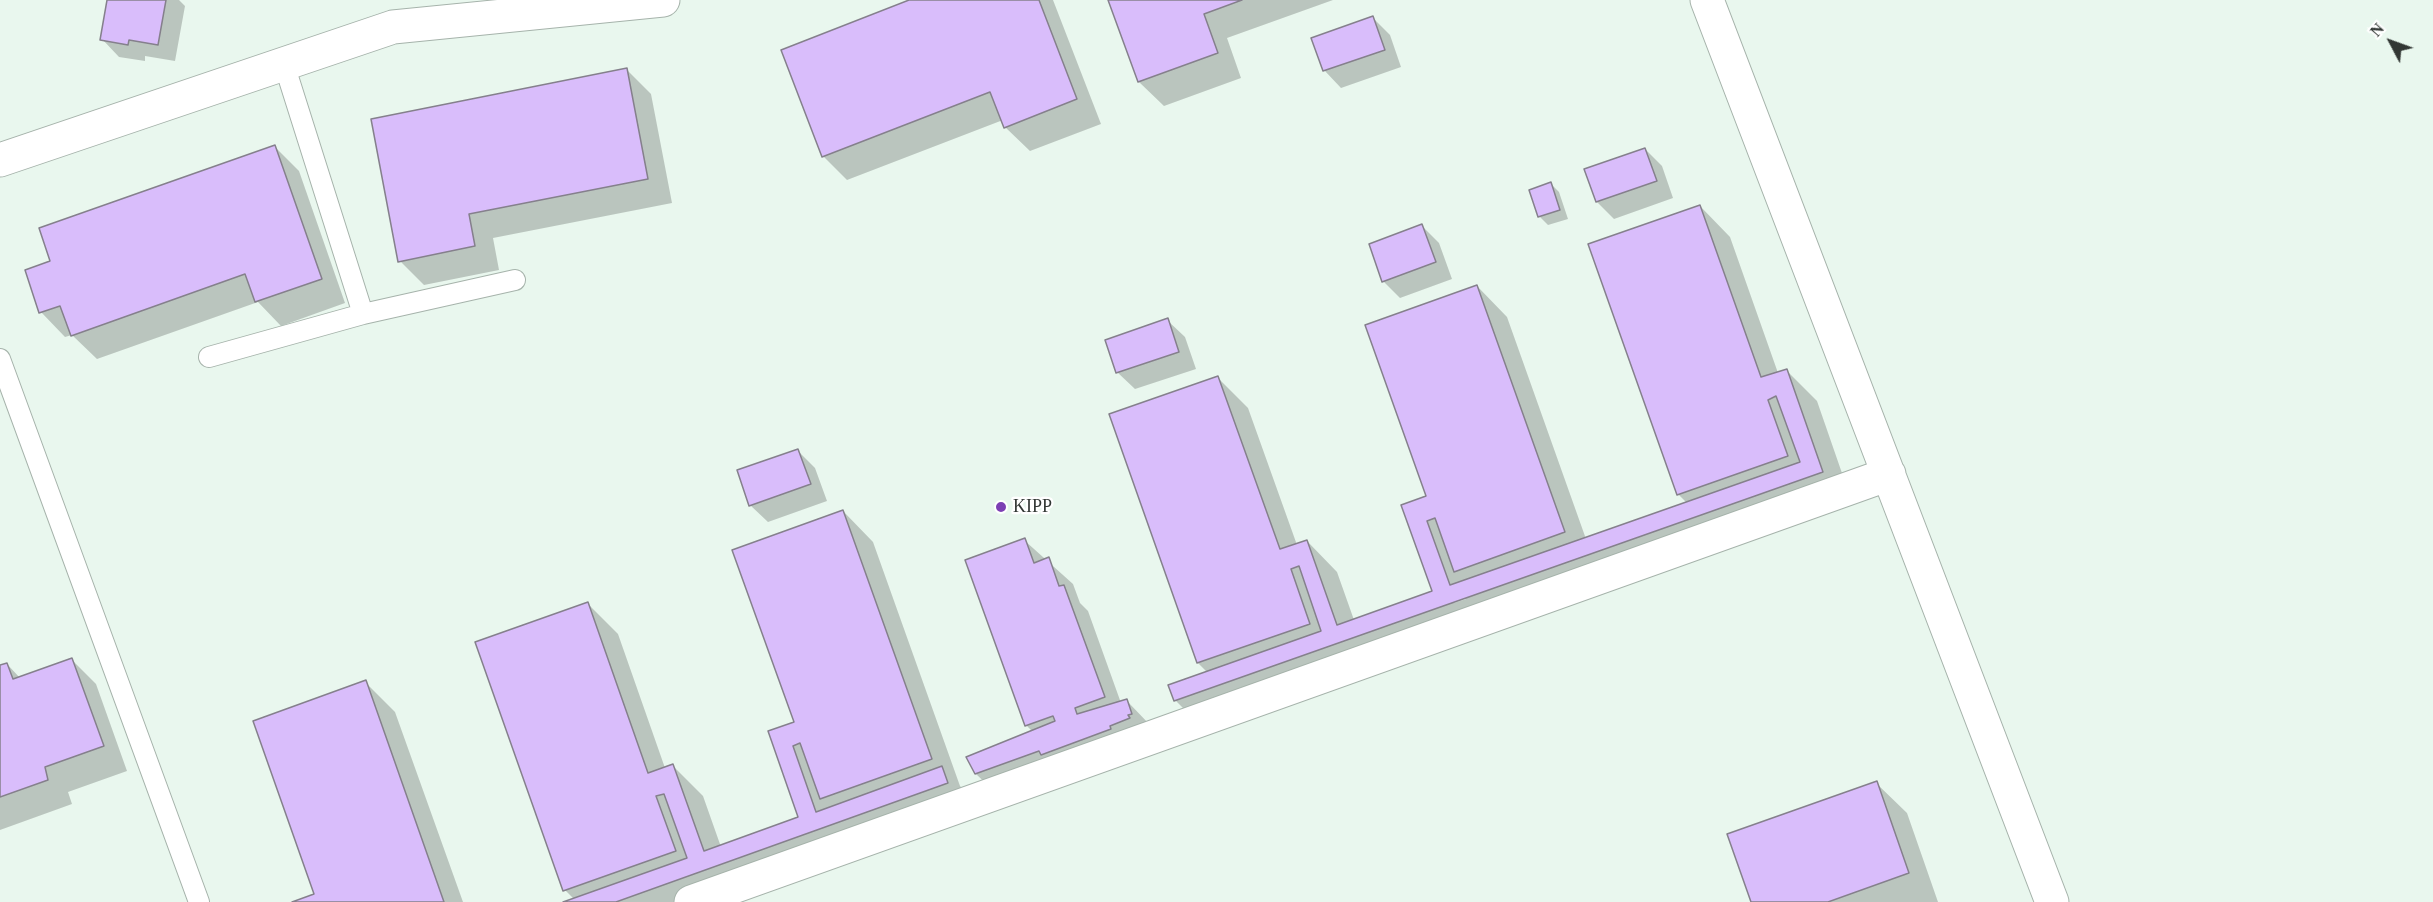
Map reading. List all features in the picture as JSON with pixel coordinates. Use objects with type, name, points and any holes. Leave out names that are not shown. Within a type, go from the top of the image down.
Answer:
[{"type":"street","points":[[0,160],[393,27],[663,0]]},
{"type":"street","points":[[1707,0],[2052,902]]},
{"type":"street","points":[[691,902],[1889,474]]},
{"type":"lane","points":[[284,64],[363,314]]},
{"type":"lane","points":[[209,357],[363,314],[515,280]]},
{"type":"lane","points":[[0,359],[199,902]]},
{"type":"building","points":[[107,0],[166,0],[158,45],[129,40],[128,45],[100,40]]},
{"type":"building","points":[[909,0],[1039,0],[1077,99],[1004,128],[990,92],[822,157],[781,50]]},
{"type":"building","points":[[1108,0],[1242,0],[1204,14],[1218,53],[1138,82]]},
{"type":"building","points":[[1373,16],[1385,50],[1323,71],[1311,38]]},
{"type":"building","points":[[627,68],[648,179],[469,214],[475,246],[398,262],[371,119]]},
{"type":"building","points":[[275,145],[322,279],[255,302],[245,274],[71,336],[60,306],[39,313],[25,270],[50,261],[39,228]]},
{"type":"building","points":[[1645,148],[1657,181],[1596,202],[1584,169]]},
{"type":"building","points":[[1551,182],[1560,210],[1538,217],[1529,190]]},
{"type":"building","points":[[1700,205],[1761,377],[1787,369],[1823,472],[1174,701],[1168,685],[1321,631],[1299,566],[1291,569],[1310,624],[1197,663],[1109,414],[1218,376],[1280,549],[1307,540],[1337,625],[1432,591],[1401,505],[1426,496],[1365,325],[1477,285],[1565,532],[1454,572],[1435,518],[1427,521],[1450,585],[1800,462],[1776,396],[1768,400],[1788,456],[1677,495],[1588,244]]},
{"type":"building","points":[[1422,224],[1436,262],[1382,282],[1369,244]]},
{"type":"building","points":[[1168,318],[1179,352],[1116,373],[1105,340]]},
{"type":"building","points":[[798,449],[811,484],[749,506],[737,470]]},
{"type":"building","points":[[843,510],[932,759],[820,799],[800,743],[793,746],[816,812],[942,766],[948,783],[616,902],[563,902],[687,858],[664,794],[656,796],[676,851],[563,891],[475,642],[588,602],[648,773],[673,764],[704,851],[798,817],[768,731],[794,722],[732,550]]},
{"type":"building","points":[[1025,538],[1034,563],[1049,557],[1059,586],[1064,585],[1105,697],[1075,708],[1077,714],[1127,699],[1132,714],[1128,715],[1130,718],[1110,726],[1111,729],[1041,755],[1039,751],[975,774],[966,757],[1055,721],[1053,716],[1025,726],[965,560]]},
{"type":"building","points":[[72,658],[104,746],[45,767],[48,780],[0,797],[0,665],[7,663],[13,679]]},
{"type":"building","points":[[366,680],[444,902],[292,902],[314,894],[253,721]]},
{"type":"building","points":[[1877,781],[1909,873],[1828,902],[1751,902],[1727,834]]},
{"type":"place","name":"KIPP","points":[[1001,507]]}]
